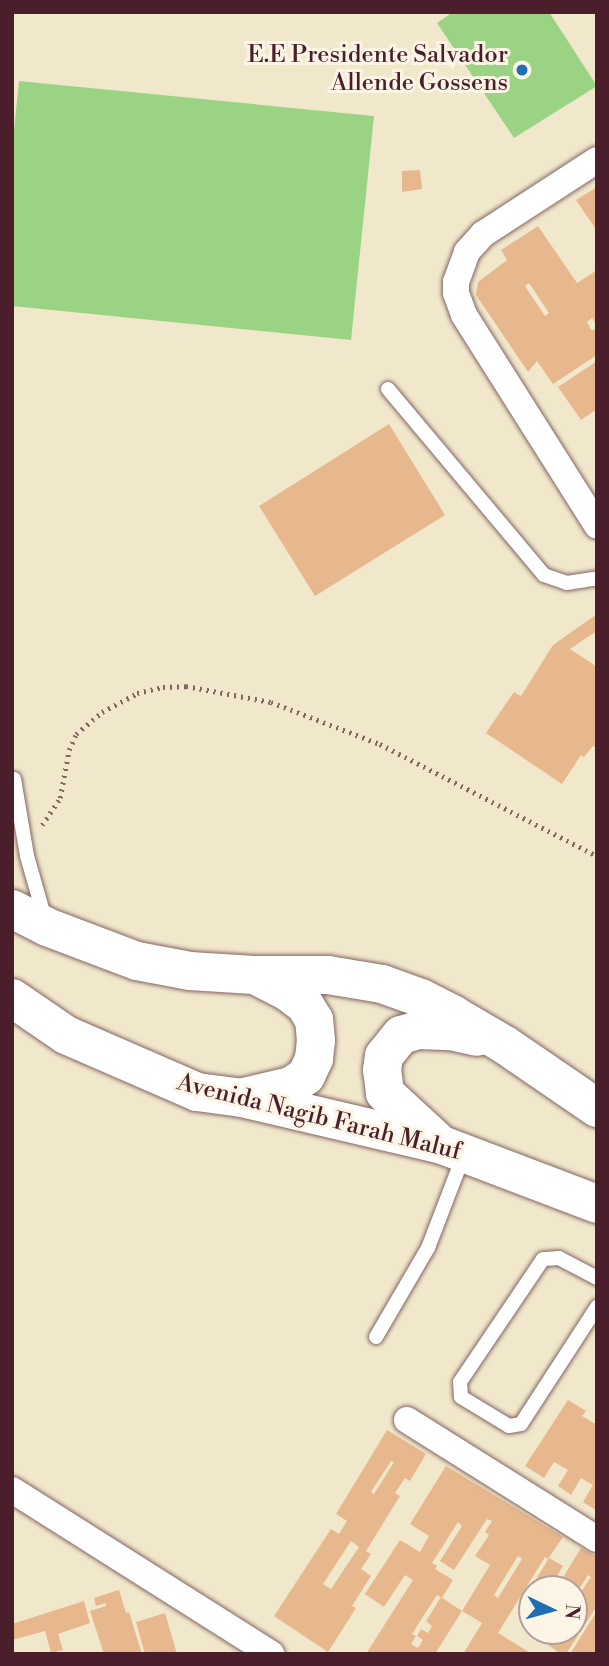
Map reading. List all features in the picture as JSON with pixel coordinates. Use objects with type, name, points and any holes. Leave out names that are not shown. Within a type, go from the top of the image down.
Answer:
[{"type":"main road","points":[[12,909],[47,927],[137,961],[190,971],[254,975],[328,975],[382,984],[421,998],[505,1045],[597,1108]]},
{"type":"main road","points":[[242,1098],[291,1086],[306,1076],[314,1059],[316,1041],[314,1020],[305,1005],[288,992],[254,975]]},
{"type":"main road","name":"Avenida Nagib Farah Maluf","points":[[12,998],[66,1035],[135,1068],[197,1092],[242,1098],[453,1149],[597,1204]]},
{"type":"main road","points":[[453,1149],[385,1093],[382,1070],[384,1056],[401,1035],[418,1030],[451,1031],[505,1045]]},
{"type":"street","points":[[597,160],[483,234],[467,252],[456,282],[456,293],[464,315],[597,525]]},
{"type":"street","points":[[407,1420],[597,1539]]},
{"type":"street","points":[[12,1490],[271,1654]]},
{"type":"lane","points":[[388,389],[544,575],[567,583],[597,578]]},
{"type":"lane","points":[[14,779],[27,856],[47,927]]},
{"type":"lane","points":[[12,864],[27,856]]},
{"type":"lane","points":[[376,1338],[428,1248],[453,1149]]},
{"type":"lane","points":[[597,1278],[559,1258],[543,1259],[460,1382],[461,1397],[509,1426],[521,1424],[597,1307]]},
{"type":"path","points":[[27,856],[34,833],[51,816],[60,798],[69,750],[76,734],[102,712],[137,693],[163,687],[186,687],[271,702],[357,735],[523,815],[597,856]]},
{"type":"green space","points":[[453,12],[549,12],[597,86],[514,138],[437,23]]},
{"type":"green space","points":[[19,81],[374,116],[351,340],[12,306],[12,150]]},
{"type":"building","points":[[420,170],[422,189],[402,192],[402,171]]},
{"type":"building","points":[[597,187],[597,231],[576,200]]},
{"type":"building","points":[[538,226],[577,283],[597,270],[597,325],[592,318],[587,322],[591,330],[597,329],[597,355],[553,384],[537,361],[528,372],[476,295],[478,282],[507,260],[501,250]],"holes":[[[529,283],[549,313],[545,316],[525,286]]]},
{"type":"building","points":[[597,361],[597,409],[581,420],[558,387]]},
{"type":"building","points":[[389,424],[445,515],[315,596],[259,506]]},
{"type":"building","points":[[597,614],[597,631],[570,649],[597,667],[597,748],[593,746],[584,757],[581,755],[562,784],[486,733],[514,692],[521,696],[553,645]]},
{"type":"building","points":[[568,1400],[586,1411],[582,1416],[597,1425],[597,1511],[583,1502],[593,1485],[581,1478],[571,1495],[558,1486],[568,1470],[554,1462],[544,1478],[525,1466]]},
{"type":"building","points":[[387,1430],[426,1454],[410,1481],[405,1478],[395,1493],[400,1496],[366,1551],[371,1554],[361,1569],[371,1576],[352,1606],[356,1608],[328,1652],[274,1616],[331,1529],[339,1534],[347,1521],[336,1514]],"holes":[[[391,1461],[394,1462],[374,1494],[371,1492]],[[351,1541],[359,1547],[331,1589],[323,1584]]]},
{"type":"building","points":[[446,1466],[563,1537],[548,1559],[545,1557],[534,1575],[518,1575],[518,1601],[498,1633],[532,1654],[463,1654],[482,1623],[462,1611],[435,1654],[366,1654],[413,1580],[405,1575],[384,1607],[365,1594],[400,1540],[420,1552],[429,1536],[410,1524]],"holes":[[[487,1519],[492,1521],[485,1532],[489,1535],[475,1556],[490,1565],[462,1611],[442,1598],[453,1580],[435,1569],[437,1566],[432,1563],[458,1522],[462,1526],[440,1561],[454,1570]],[[518,1556],[522,1559],[498,1598],[494,1595]],[[437,1595],[441,1597],[426,1621],[432,1626],[428,1633],[421,1629],[417,1636],[423,1640],[418,1648],[411,1644],[416,1636],[412,1634]]]},
{"type":"building","points":[[581,1548],[597,1557],[597,1606],[588,1620],[588,1581],[591,1577],[565,1575]]},
{"type":"building","points":[[549,1558],[563,1566],[558,1575],[539,1575]]},
{"type":"building","points":[[119,1590],[142,1654],[104,1654],[90,1611],[106,1606],[106,1603],[96,1606],[94,1598]]},
{"type":"building","points":[[84,1601],[90,1623],[58,1634],[63,1650],[51,1653],[45,1631],[12,1640],[12,1624]]},
{"type":"building","points":[[597,1611],[597,1654],[570,1654],[576,1645],[588,1645],[588,1625]]},
{"type":"building","points":[[165,1613],[177,1654],[145,1654],[136,1622]]},
{"type":"building","points":[[548,1645],[572,1645],[566,1654],[561,1654]]},
{"type":"place","name":"E.E Presidente Salvador Allende Gossens","points":[[522,70]]}]
